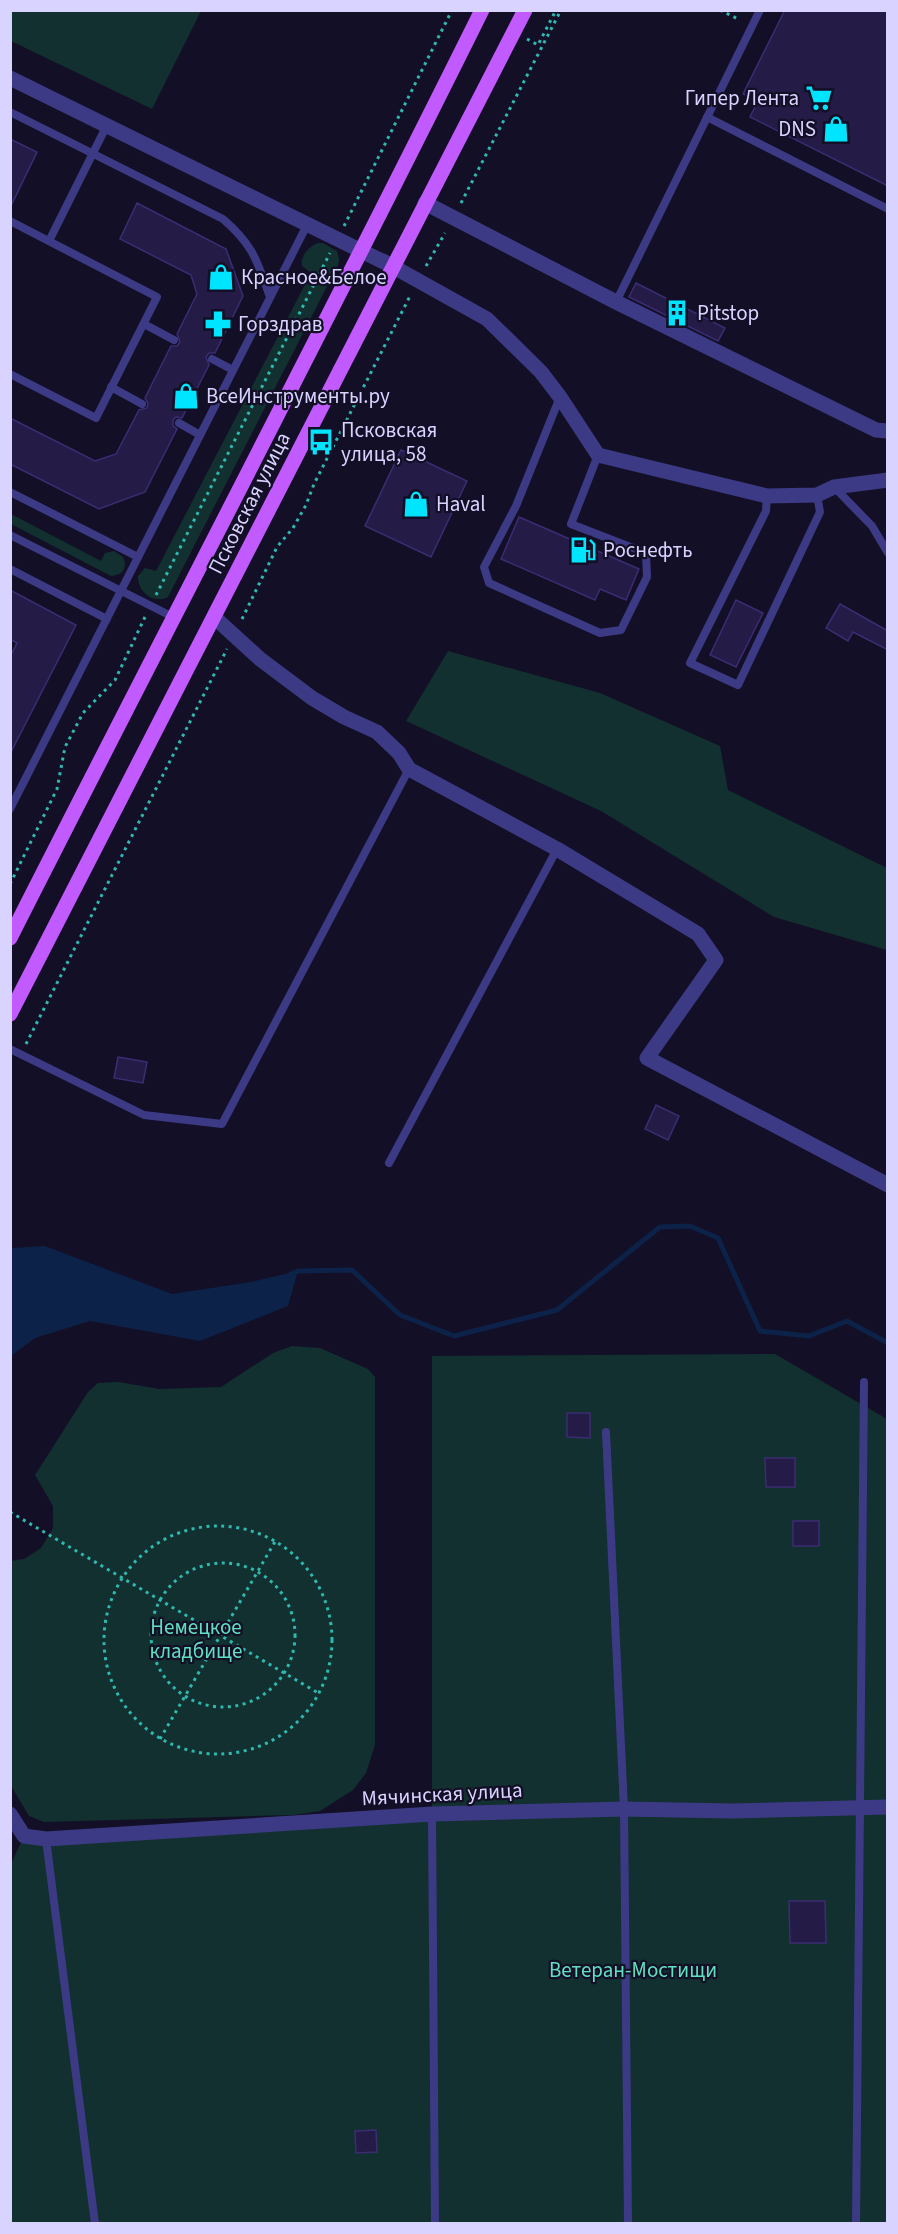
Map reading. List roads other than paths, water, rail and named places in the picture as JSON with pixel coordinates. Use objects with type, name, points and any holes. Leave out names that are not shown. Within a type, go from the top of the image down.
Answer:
[{"type":"main road","name":"Псковская улица","points":[[10,938],[172,617],[401,177],[482,10]]},
{"type":"main road","name":"Псковская улица","points":[[10,1014],[525,10]]},
{"type":"street","points":[[10,78],[392,266],[488,319],[541,372],[598,455],[766,496],[817,495],[834,487],[888,480]]},
{"type":"street","points":[[425,203],[616,302],[876,430],[888,431]]},
{"type":"street","points":[[214,617],[260,659],[312,698],[344,717],[377,732],[399,753],[409,769],[556,849],[698,934],[716,960],[647,1058],[888,1185]]},
{"type":"street","name":"Мячинская улица","points":[[10,1814],[24,1836],[46,1839],[432,1814],[624,1809],[732,1811],[888,1807]]},
{"type":"lane","points":[[616,302],[760,10]]},
{"type":"lane","points":[[10,112],[223,219],[241,235],[254,254],[270,297]]},
{"type":"lane","points":[[707,117],[888,209]]},
{"type":"lane","points":[[49,242],[107,126]]},
{"type":"lane","points":[[10,221],[157,297],[96,418],[10,374]]},
{"type":"lane","points":[[10,808],[307,225]]},
{"type":"lane","points":[[144,324],[174,340]]},
{"type":"lane","points":[[212,359],[233,370]]},
{"type":"lane","points":[[111,387],[142,404]]},
{"type":"lane","points":[[560,397],[516,506],[484,567],[489,583],[600,633],[621,630],[647,577],[646,553],[571,524],[598,455]]},
{"type":"lane","points":[[179,423],[201,435]]},
{"type":"lane","points":[[834,487],[872,526],[888,553]]},
{"type":"lane","points":[[10,492],[138,557]]},
{"type":"lane","points":[[766,496],[766,511],[690,663],[738,685],[820,512],[817,495]]},
{"type":"lane","points":[[10,535],[172,617]]},
{"type":"lane","points":[[10,569],[107,619]]},
{"type":"lane","points":[[10,1049],[144,1114],[222,1124],[409,769]]},
{"type":"lane","points":[[389,1163],[556,849]]},
{"type":"lane","points":[[856,2223],[864,1382]]},
{"type":"lane","points":[[606,1432],[624,1809],[627,2223]]},
{"type":"lane","points":[[432,1814],[435,2223]]},
{"type":"lane","points":[[46,1839],[95,2223]]},
{"type":"water","points":[[45,1246],[172,1294],[251,1282],[298,1271],[288,1306],[200,1341],[90,1321],[35,1338],[11,1356],[11,1248]]},
{"type":"waterway","points":[[291,1274],[298,1271],[352,1270],[400,1315],[454,1336],[557,1310],[660,1227],[690,1226],[718,1238],[760,1331],[809,1336],[847,1321],[888,1343]]},
{"type":"place","name":"Гипер Лента","points":[[819,98]]},
{"type":"place","name":"DNS","points":[[836,129]]},
{"type":"place","name":"Красное&Белое","points":[[221,277]]},
{"type":"place","name":"Pitstop","points":[[677,313]]},
{"type":"place","name":"Горздрав","points":[[218,324]]},
{"type":"place","name":"ВсеИнструменты.ру","points":[[186,396]]},
{"type":"place","name":"Псковская улица, 58","points":[[321,442]]},
{"type":"place","name":"Haval","points":[[416,504]]},
{"type":"place","name":"Роснефть","points":[[583,550]]},
{"type":"park label","name":"Немецкое кладбище","points":[[196,1639]]},
{"type":"park label","name":"Ветеран-Мостищи","points":[[633,1970]]}]
